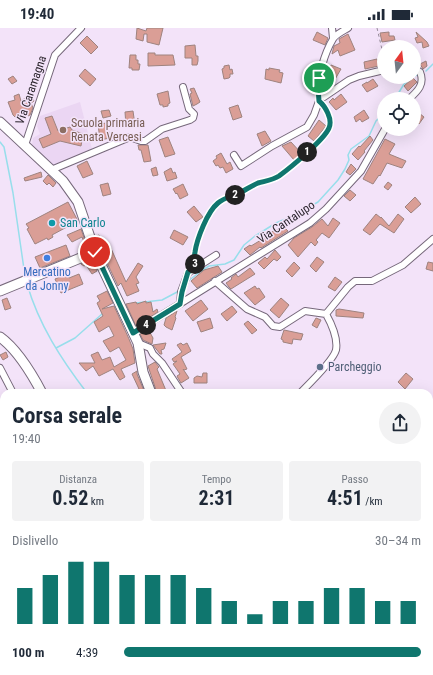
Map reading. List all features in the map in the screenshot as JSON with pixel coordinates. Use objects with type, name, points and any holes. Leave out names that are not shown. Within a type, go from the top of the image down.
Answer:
[{"type":"street","name":"Via Caramagna","points":[[25,146],[55,55],[81,28]]},
{"type":"street","points":[[234,155],[241,166],[272,146],[307,127],[314,115],[319,98],[319,78],[333,38],[332,28]]},
{"type":"street","points":[[333,38],[348,28]]},
{"type":"street","points":[[319,98],[324,97],[349,80],[377,72]]},
{"type":"street","points":[[417,92],[422,83],[421,78]]},
{"type":"street","points":[[51,170],[130,137],[141,141],[145,140],[162,129],[190,120],[193,118],[194,114],[189,109],[183,87]]},
{"type":"street","name":"Via Caramagna","points":[[0,122],[67,185],[78,202],[95,252],[138,343],[141,363],[150,389]]},
{"type":"street","name":"Via Cantalupo","points":[[133,333],[310,223],[326,209],[361,171],[381,136]]},
{"type":"street","points":[[326,314],[348,287],[355,281],[372,281],[403,265],[433,239]]},
{"type":"street","points":[[0,291],[95,252]]},
{"type":"street","points":[[180,304],[188,272],[216,255]]},
{"type":"street","points":[[215,281],[247,309],[265,317],[276,327],[282,326],[305,311],[326,314]]},
{"type":"street","points":[[304,389],[332,357],[336,349],[332,328],[326,314]]},
{"type":"street","points":[[0,337],[13,350],[39,389]]},
{"type":"street","points":[[138,343],[150,348],[153,354],[162,362],[179,389]]},
{"type":"street","points":[[0,368],[11,389]]},
{"type":"path","points":[[377,28],[380,40]]},
{"type":"path","points":[[196,268],[194,253],[210,211],[218,203],[229,196],[278,177],[318,143],[326,132],[330,122],[324,105],[319,98]]},
{"type":"shaded area","name":"Scuola primaria Renata Vercesi","points":[[80,102],[92,149],[53,167],[32,145],[33,138],[40,134],[37,126],[40,116]]},
{"type":"building","points":[[137,28],[146,31],[147,28],[163,28],[159,45],[147,42],[147,34],[144,34],[143,41],[136,39]]},
{"type":"building","points":[[317,32],[328,38],[325,45],[313,40]]},
{"type":"building","points":[[389,32],[389,36],[394,36],[395,40],[382,40],[380,33]]},
{"type":"building","points":[[416,32],[427,42],[429,46],[423,48],[421,40],[416,40],[415,38],[418,37]]},
{"type":"building","points":[[348,34],[355,50],[340,56],[338,50],[332,54],[334,46],[340,43],[339,39]]},
{"type":"building","points":[[87,36],[98,47],[91,54],[80,43]]},
{"type":"building","points":[[195,45],[198,61],[197,65],[192,65],[192,58],[185,58],[185,46]]},
{"type":"building","points":[[148,53],[155,53],[155,55],[173,55],[175,65],[148,66]]},
{"type":"building","points":[[130,55],[136,55],[136,60],[138,60],[138,64],[140,64],[139,70],[132,70],[132,68],[129,68]]},
{"type":"building","points":[[377,59],[377,66],[365,69],[364,62]]},
{"type":"building","points":[[426,61],[427,66],[423,69],[421,64]]},
{"type":"building","points":[[229,65],[233,74],[230,74],[229,78],[224,79],[222,69],[224,66]]},
{"type":"building","points":[[331,65],[341,69],[334,81],[325,76]]},
{"type":"building","points":[[269,68],[280,70],[279,72],[283,73],[281,83],[265,79],[266,69],[269,70]]},
{"type":"building","points":[[85,69],[96,79],[90,86],[79,76]]},
{"type":"building","points":[[13,76],[17,81],[12,84],[8,79]]},
{"type":"building","points":[[373,79],[378,86],[367,92],[362,85]]},
{"type":"building","points":[[406,84],[415,84],[408,91],[404,86]]},
{"type":"building","points":[[194,88],[200,102],[193,106],[190,94],[192,93],[190,89]]},
{"type":"building","points":[[168,91],[170,103],[168,106],[163,107],[163,105],[160,105],[157,94]]},
{"type":"building","points":[[19,94],[21,101],[30,95],[34,101],[31,103],[33,108],[28,116],[27,113],[15,117],[13,115],[8,102],[15,100],[14,96]]},
{"type":"building","points":[[341,94],[347,102],[336,110],[329,102]]},
{"type":"building","points":[[238,105],[242,117],[233,120],[229,108]]},
{"type":"building","points":[[109,110],[111,116],[103,118],[101,111]]},
{"type":"building","points":[[364,110],[369,118],[362,122],[360,119],[356,122],[354,117]]},
{"type":"building","points":[[133,111],[135,125],[126,126],[125,112]]},
{"type":"building","points":[[52,116],[58,131],[70,127],[72,130],[83,134],[81,146],[60,141],[43,148],[39,139],[51,134],[45,118]]},
{"type":"building","points":[[319,120],[326,126],[314,141],[308,136]]},
{"type":"building","points":[[107,123],[110,138],[100,140],[98,124]]},
{"type":"building","points":[[265,131],[271,141],[262,146],[257,134]]},
{"type":"building","points":[[370,136],[373,140],[358,160],[352,154]]},
{"type":"building","points":[[168,137],[175,154],[165,157],[159,140]]},
{"type":"building","points":[[385,139],[395,144],[389,154],[406,161],[402,168],[387,163],[380,176],[379,175],[373,184],[363,179]]},
{"type":"building","points":[[291,142],[302,154],[294,160],[282,146]]},
{"type":"building","points":[[138,145],[148,145],[151,161],[144,162]]},
{"type":"building","points":[[221,153],[227,164],[230,162],[233,169],[226,173],[223,167],[220,168],[218,165],[216,166],[213,161],[217,158],[216,156]]},
{"type":"building","points":[[87,161],[93,174],[83,178],[77,166]]},
{"type":"building","points":[[351,164],[356,169],[350,175],[346,172]]},
{"type":"building","points":[[156,167],[158,175],[153,176],[151,169]]},
{"type":"building","points":[[171,168],[173,173],[175,172],[177,178],[167,181],[164,172]]},
{"type":"building","points":[[41,172],[42,177],[25,181],[24,178]]},
{"type":"building","points":[[48,175],[56,183],[53,187],[49,183],[47,185],[43,181]]},
{"type":"building","points":[[388,182],[392,185],[388,190],[384,187]]},
{"type":"building","points":[[108,183],[111,194],[103,196],[100,185]]},
{"type":"building","points":[[183,184],[188,195],[180,199],[173,189]]},
{"type":"building","points":[[350,190],[356,195],[350,201],[344,196]]},
{"type":"building","points":[[415,197],[421,204],[411,213],[405,207]]},
{"type":"building","name":"San Carlo","points":[[68,202],[78,221],[52,235],[53,237],[48,240],[47,238],[35,244],[26,224]]},
{"type":"building","points":[[194,206],[203,217],[196,222],[187,212]]},
{"type":"building","points":[[376,214],[389,226],[398,214],[404,219],[394,233],[380,224],[370,235],[363,230]]},
{"type":"building","points":[[333,218],[340,223],[329,238],[322,233],[316,240],[318,242],[315,246],[311,242],[298,257],[288,245],[294,238],[322,219],[328,226]]},
{"type":"building","points":[[283,226],[288,231],[261,248],[260,247],[250,255],[244,249],[250,245],[251,246]]},
{"type":"building","points":[[81,229],[88,249],[82,237],[72,242],[67,235]]},
{"type":"building","points":[[174,230],[188,237],[183,245],[170,238]]},
{"type":"building","points":[[99,235],[103,245],[109,244],[126,282],[138,263],[143,266],[136,277],[139,283],[136,284],[139,291],[127,296],[121,283],[118,286],[101,250],[96,236]]},
{"type":"building","points":[[66,245],[70,256],[40,268],[35,257]]},
{"type":"building","points":[[275,250],[281,257],[277,261],[274,259],[264,269],[258,263],[265,257],[267,259]]},
{"type":"building","points":[[317,257],[324,262],[316,272],[310,266]]},
{"type":"building","points":[[92,260],[97,271],[92,274],[86,265],[84,266],[81,264]]},
{"type":"building","points":[[294,262],[300,268],[292,277],[286,271]]},
{"type":"building","points":[[428,262],[433,263],[433,271],[426,269]]},
{"type":"building","points":[[218,266],[222,272],[197,288],[191,281],[204,270]]},
{"type":"building","points":[[250,268],[255,274],[231,289],[229,287],[226,283],[232,279],[231,278],[236,274],[238,277]]},
{"type":"building","points":[[67,274],[69,278],[79,274],[83,284],[61,293],[55,279]]},
{"type":"building","points":[[335,277],[342,282],[335,291],[328,287]]},
{"type":"building","points":[[255,286],[257,289],[259,288],[265,297],[255,305],[244,293]]},
{"type":"building","points":[[107,291],[113,303],[102,309],[114,306],[133,349],[135,363],[121,369],[125,377],[120,380],[113,369],[99,376],[93,366],[86,371],[79,363],[95,363],[91,355],[98,352],[102,360],[110,357],[114,367],[126,360],[119,347],[110,352],[103,341],[114,336],[109,326],[99,332],[94,322],[103,316],[97,303],[100,301],[97,296]]},
{"type":"building","points":[[7,298],[11,308],[5,310],[2,300]]},
{"type":"building","points":[[281,298],[289,305],[279,318],[270,310]]},
{"type":"building","points":[[201,300],[208,309],[193,321],[185,311]]},
{"type":"building","points":[[146,301],[146,303],[151,302],[153,312],[157,309],[158,312],[136,326],[126,304],[136,302],[137,304]]},
{"type":"building","points":[[232,306],[237,312],[227,321],[221,314]]},
{"type":"building","points":[[339,309],[364,313],[363,318],[336,316],[336,310]]},
{"type":"building","points":[[177,311],[172,330],[164,325],[166,318]]},
{"type":"building","points":[[210,318],[213,328],[201,332],[197,322]]},
{"type":"building","points":[[316,318],[321,320],[317,328],[312,325]]},
{"type":"building","points":[[248,321],[257,330],[252,334],[244,324]]},
{"type":"building","points":[[148,329],[153,338],[152,344],[143,340],[140,334]]},
{"type":"building","points":[[284,330],[303,334],[301,340],[293,339],[292,344],[283,342],[281,339]]},
{"type":"building","points":[[166,343],[164,349],[161,350],[162,354],[160,354],[153,345]]},
{"type":"building","points":[[181,343],[183,345],[187,343],[191,351],[181,357],[187,369],[183,369],[189,378],[181,383],[177,376],[180,374],[173,364],[177,361],[174,362],[172,359],[182,352],[177,345]]},
{"type":"building","points":[[6,352],[8,357],[3,360],[0,355]]},
{"type":"building","points":[[155,362],[159,367],[157,369],[165,389],[156,389],[148,366]]},
{"type":"building","points":[[137,371],[143,389],[139,389],[132,374]]},
{"type":"building","points":[[203,373],[207,373],[207,383],[194,383],[194,378],[197,376],[202,377]]},
{"type":"building","points":[[406,373],[413,379],[405,389],[398,382]]},
{"type":"waterway","points":[[426,71],[433,64]]},
{"type":"waterway","points":[[399,92],[404,84]]},
{"type":"waterway","points":[[187,282],[209,266],[225,264],[234,260],[244,245],[255,236],[276,223],[297,214],[318,202],[338,180],[345,169],[349,160],[348,155],[351,149],[369,136],[377,120]]},
{"type":"waterway","points":[[0,142],[4,147],[13,193],[25,276]]},
{"type":"waterway","points":[[27,284],[44,328],[68,367],[84,389]]},
{"type":"waterway","points":[[136,303],[162,300],[179,291]]},
{"type":"waterway","points":[[56,348],[75,338],[102,314]]},
{"type":"place","name":"Scuola primaria Renata Vercesi","points":[[63,130]]},
{"type":"place","name":"San Carlo","points":[[52,223]]},
{"type":"place","name":"Mercatino da Jonny","points":[[47,258]]},
{"type":"place","name":"Parcheggio","points":[[320,367]]},
{"type":"route","points":[[95,252],[133,333],[180,304],[188,272],[196,268],[194,253],[210,211],[218,203],[229,196],[278,177],[318,143],[329,127],[330,122],[324,105],[319,101],[319,78]]}]
